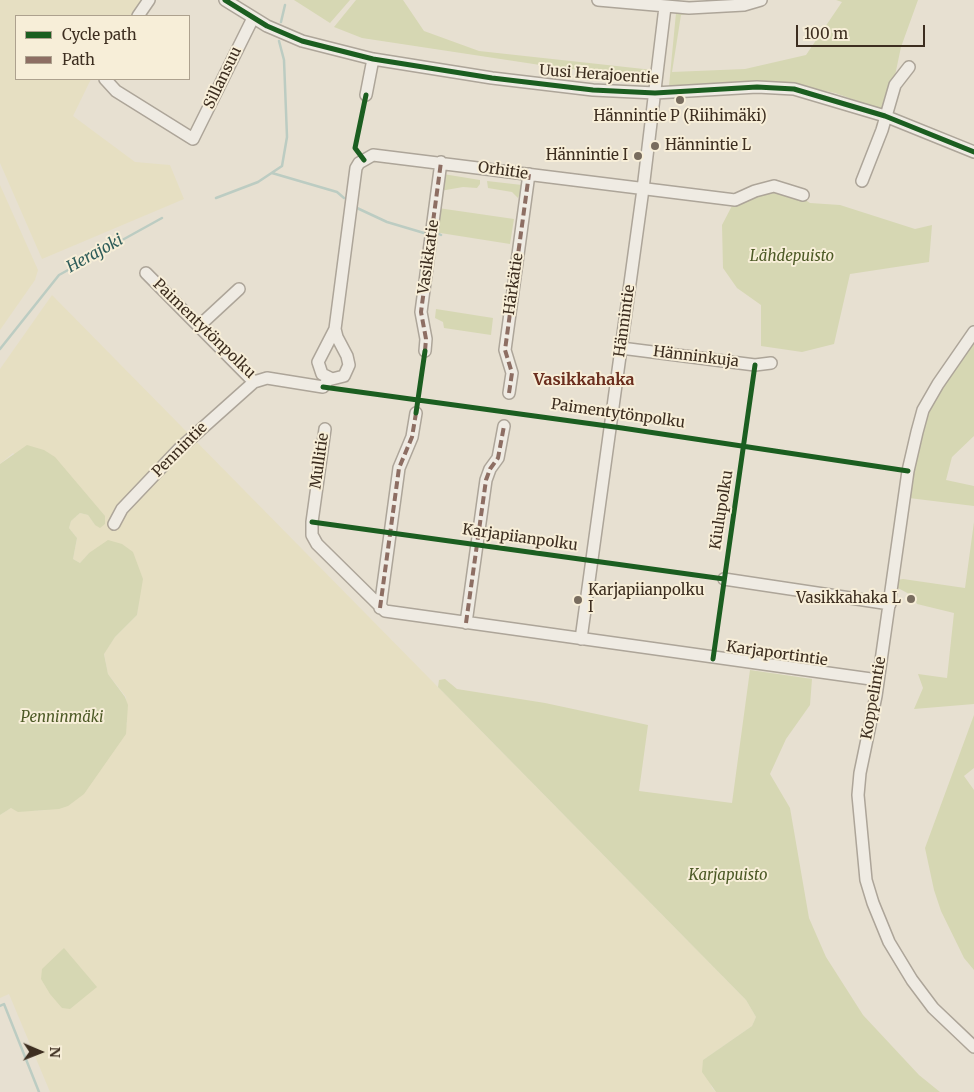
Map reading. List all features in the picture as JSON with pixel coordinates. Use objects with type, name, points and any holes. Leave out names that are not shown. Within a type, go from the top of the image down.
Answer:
[{"type":"street","points":[[139,15],[149,0]]},
{"type":"street","name":"Uusi Herajoentie","points":[[224,0],[254,18],[302,41],[373,59],[507,80],[593,90],[655,93],[774,87],[822,96],[885,116],[974,152]]},
{"type":"street","points":[[598,0],[690,8],[734,6],[761,0]]},
{"type":"street","name":"Hännintie","points":[[581,639],[643,189],[665,7]]},
{"type":"street","name":"Sillansuu","points":[[106,80],[116,91],[193,139],[254,18]]},
{"type":"street","points":[[366,95],[373,59]]},
{"type":"street","points":[[862,182],[882,130],[895,85],[909,67]]},
{"type":"street","name":"Orhitie","points":[[336,329],[318,362],[320,371],[329,379],[341,377],[349,365],[348,359],[337,338],[336,329],[354,177],[359,163],[368,157],[379,154],[735,200],[774,186],[803,196]]},
{"type":"street","name":"Vasikkatie","points":[[425,351],[426,339],[421,312],[441,162]]},
{"type":"street","name":"Härkätie","points":[[509,393],[512,373],[505,350],[529,174]]},
{"type":"street","name":"Paimentytönpolku","points":[[146,273],[254,382],[267,378],[323,387],[329,379]]},
{"type":"street","points":[[199,326],[239,289]]},
{"type":"street","name":"Koppelintie","points":[[974,332],[938,384],[924,410],[919,425],[908,471],[890,604],[858,795],[866,880],[889,942],[912,980],[942,1018],[974,1047]]},
{"type":"street","name":"Hänninkuja","points":[[621,348],[754,365],[771,363]]},
{"type":"street","name":"Pennintie","points":[[114,524],[122,509],[179,449],[254,382]]},
{"type":"street","points":[[380,608],[399,468],[412,437],[416,413]]},
{"type":"street","points":[[466,623],[486,480],[490,469],[498,458],[504,426]]},
{"type":"street","name":"Mullitie","points":[[325,429],[312,522],[312,535],[317,544],[380,608]]},
{"type":"street","points":[[724,578],[890,604]]},
{"type":"street","name":"Karjaportintie","points":[[380,608],[391,612],[466,623],[878,680]]},
{"type":"shaded area","points":[[0,0],[141,0],[132,15],[15,15],[15,80],[91,80],[73,116],[135,162],[170,165],[184,199],[42,259],[0,163]]},
{"type":"shaded area","points":[[0,185],[38,270],[35,280],[0,330]]},
{"type":"shaded area","points":[[52,295],[746,1000],[756,1017],[752,1026],[703,1060],[712,1088],[716,1092],[50,1092],[9,994],[0,998],[0,815],[11,808],[30,811],[46,810],[127,724],[126,697],[108,674],[104,653],[115,637],[137,615],[139,601],[89,553],[80,563],[73,559],[77,538],[69,528],[71,521],[80,513],[88,515],[95,525],[105,524],[13,453],[0,464],[0,369]]},
{"type":"green space","points":[[294,0],[350,0],[330,23]]},
{"type":"green space","points":[[356,0],[403,0],[424,31],[479,51],[653,70],[652,75],[560,68],[362,38],[334,27]]},
{"type":"green space","points":[[836,0],[918,0],[901,47],[893,85],[883,110],[835,93],[782,82],[669,86],[676,13],[696,14],[681,15],[672,72],[745,69],[806,55],[842,2]]},
{"type":"green space","points":[[443,174],[480,180],[480,184],[477,188],[463,187],[440,191]]},
{"type":"green space","points":[[487,181],[522,185],[523,187],[518,198],[512,192],[488,188]]},
{"type":"green space","name":"Lähdepuisto","points":[[788,189],[810,203],[840,205],[915,229],[932,225],[929,262],[850,274],[834,344],[802,352],[761,346],[761,305],[737,288],[723,268],[722,225],[735,200],[755,191]]},
{"type":"green space","points":[[438,208],[514,219],[510,244],[434,232]]},
{"type":"green space","points":[[436,309],[493,318],[491,335],[444,328],[443,322],[435,318]]},
{"type":"green space","points":[[974,338],[974,436],[952,457],[946,480],[974,486],[974,506],[909,498],[923,423],[937,395]]},
{"type":"green space","name":"Penninmäki","points":[[27,445],[44,450],[55,457],[105,516],[105,524],[100,528],[95,525],[88,515],[80,513],[71,521],[69,528],[77,538],[73,559],[80,563],[89,553],[108,540],[122,544],[133,552],[143,579],[137,615],[115,637],[104,654],[108,674],[125,697],[128,705],[126,734],[84,794],[68,806],[59,809],[18,812],[11,808],[0,815],[0,464]]},
{"type":"green space","points":[[974,522],[974,704],[914,709],[923,688],[918,674],[947,678],[954,613],[917,604],[913,596],[896,587],[897,580],[903,579],[965,588]]},
{"type":"green space","name":"Karjapuisto","points":[[750,670],[812,679],[810,705],[786,739],[770,774],[790,808],[809,918],[826,957],[863,1015],[919,1075],[940,1092],[716,1092],[702,1072],[703,1060],[752,1026],[756,1017],[746,1000],[438,687],[439,680],[445,679],[457,689],[545,703],[648,725],[639,791],[732,803]]},
{"type":"green space","points":[[974,715],[974,768],[964,776],[974,790],[974,970],[964,958],[941,911],[934,890],[925,848]]},
{"type":"green space","points":[[64,948],[97,987],[70,1009],[62,1008],[50,994],[41,979],[42,969]]},
{"type":"waterway","name":"Herajoki","points":[[281,22],[285,5]]},
{"type":"waterway","name":"Herajoki","points":[[216,198],[258,182],[282,166],[287,137],[284,60],[279,41]]},
{"type":"waterway","points":[[272,173],[337,192],[344,198]]},
{"type":"waterway","points":[[357,208],[387,222],[424,233]]},
{"type":"waterway","name":"Herajoki","points":[[0,349],[59,275],[162,218]]},
{"type":"waterway","points":[[0,1006],[4,1004],[39,1092]]},
{"type":"marked path","points":[[425,351],[426,339],[421,312],[441,162]]},
{"type":"marked path","points":[[509,393],[512,373],[505,350],[529,174]]},
{"type":"marked path","points":[[380,608],[399,468],[412,437],[416,413]]},
{"type":"marked path","points":[[466,623],[486,480],[490,469],[498,458],[504,426]]},
{"type":"cycle path","points":[[225,0],[267,26],[302,41],[373,59],[492,78],[593,90],[655,93],[757,87],[794,89],[885,116],[974,152]]},
{"type":"cycle path","points":[[364,160],[355,148],[366,95]]},
{"type":"cycle path","points":[[416,413],[425,351]]},
{"type":"cycle path","name":"Kiulupolku","points":[[713,659],[755,365]]},
{"type":"cycle path","points":[[323,387],[622,428],[908,471]]},
{"type":"cycle path","name":"Karjapiianpolku","points":[[312,522],[724,579]]},
{"type":"place","name":"Hännintie P (Riihimäki)","points":[[680,100]]},
{"type":"place","name":"Hännintie L","points":[[655,146]]},
{"type":"place","name":"Hännintie I","points":[[638,156]]},
{"type":"place","name":"Vasikkahaka L","points":[[911,599]]},
{"type":"place","name":"Karjapiianpolku I","points":[[578,600]]},
{"type":"district","name":"Vasikkahaka","points":[[584,380]]}]
